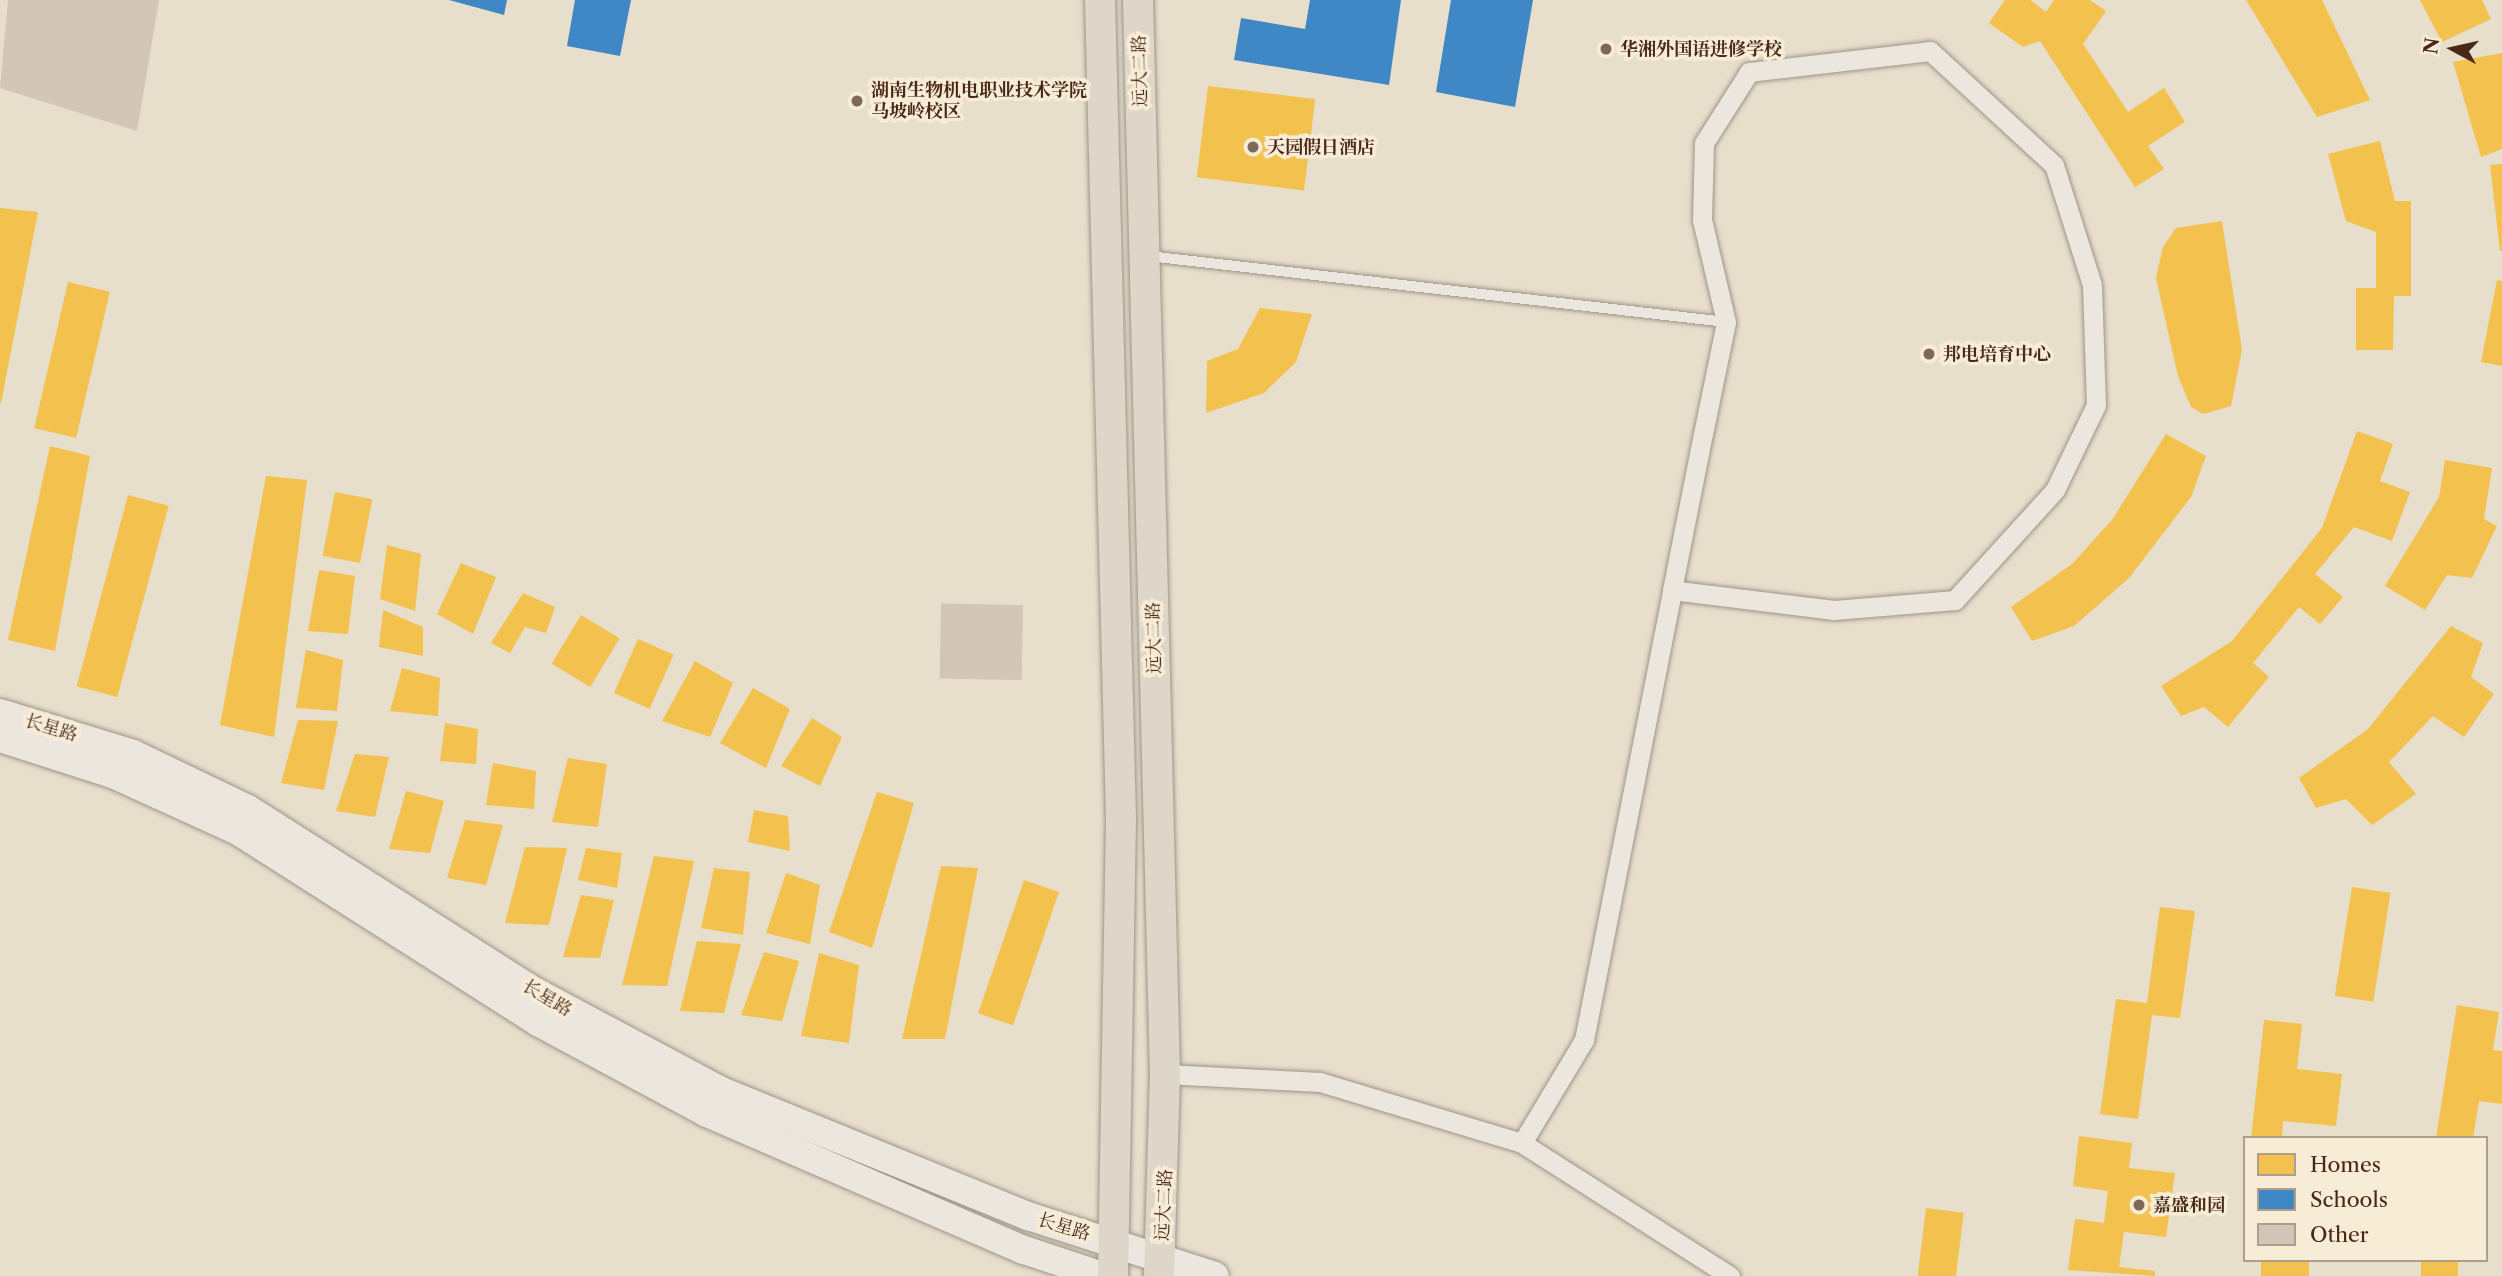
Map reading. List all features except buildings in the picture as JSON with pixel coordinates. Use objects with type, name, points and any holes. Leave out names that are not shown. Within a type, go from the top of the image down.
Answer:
[{"type":"main road","name":"远大二路","points":[[1100,0],[1121,819],[1113,1276]]},
{"type":"main road","name":"远大二路","points":[[1138,0],[1165,1074],[1160,1267]]},
{"type":"main road","name":"长星路","points":[[0,713],[133,754],[248,809],[533,990],[719,1090],[1028,1216],[1115,1242],[1160,1267],[1214,1276]]},
{"type":"main road","name":"长星路","points":[[0,738],[115,775],[238,831],[538,1022],[706,1113],[1024,1250],[1102,1276]]},
{"type":"street","points":[[1522,1143],[1584,1040],[1672,590],[1726,322],[1702,220],[1704,143],[1749,72],[1930,51],[2054,165],[2092,285],[2096,405],[2055,490],[1955,600],[1834,610],[1672,590]]},
{"type":"street","points":[[1165,1074],[1320,1082],[1522,1143],[1730,1276]]},
{"type":"lane","points":[[1144,256],[1726,322]]},
{"type":"place","name":"华湘外国语进修学校","points":[[1606,49]]},
{"type":"place","name":"湖南生物机电职业技术学院 马坡岭校区","points":[[857,101]]},
{"type":"place","name":"天园假日酒店","points":[[1253,147]]},
{"type":"place","name":"邦电培育中心","points":[[1929,354]]},
{"type":"place","name":"嘉盛和园","points":[[2139,1205]]}]
